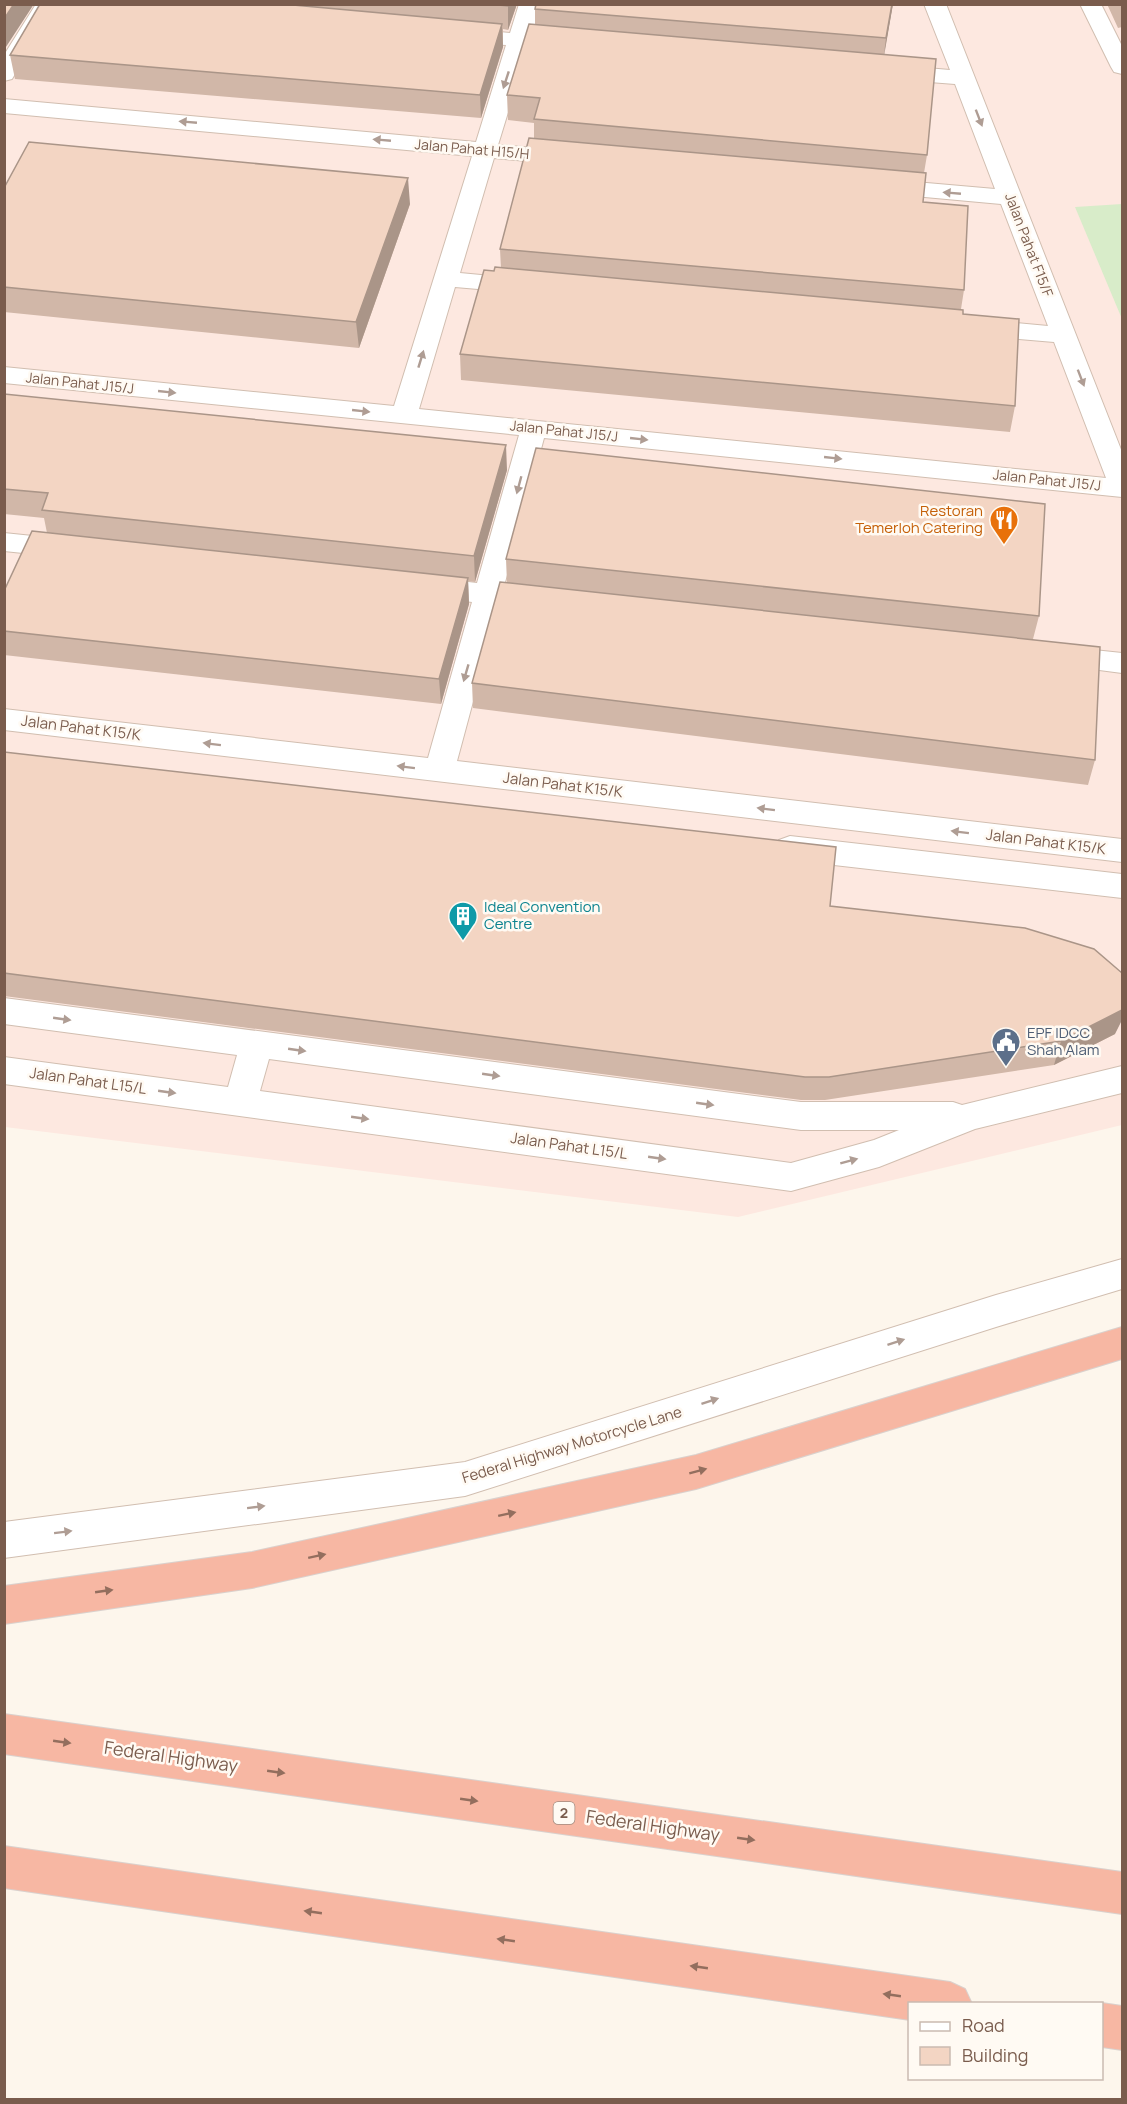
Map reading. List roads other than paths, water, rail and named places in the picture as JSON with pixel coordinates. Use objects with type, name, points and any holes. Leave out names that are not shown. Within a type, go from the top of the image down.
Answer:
[{"type":"highway","points":[[4,1605],[252,1570],[696,1472],[1122,1343]]},
{"type":"highway","name":"Federal Highway","points":[[4,1734],[1122,1893]]},
{"type":"highway","points":[[4,1867],[936,2002]]},
{"type":"highway","points":[[1103,2025],[1122,2028]]},
{"type":"street","points":[[4,74],[47,4]]},
{"type":"street","points":[[404,415],[530,4]]},
{"type":"street","name":"Jalan Pahat F15/F","points":[[935,4],[1122,486]]},
{"type":"street","points":[[1090,4],[1122,67]]},
{"type":"street","points":[[436,33],[589,46]]},
{"type":"street","points":[[870,70],[964,78]]},
{"type":"street","name":"Jalan Pahat H15/H","points":[[4,106],[589,159]]},
{"type":"street","points":[[858,184],[1011,198]]},
{"type":"street","points":[[445,279],[552,289]]},
{"type":"street","points":[[945,324],[1064,335]]},
{"type":"street","name":"Jalan Pahat J15/J","points":[[4,375],[1122,486]]},
{"type":"street","points":[[439,771],[534,428]]},
{"type":"street","points":[[4,542],[99,552]]},
{"type":"street","points":[[394,584],[571,603]]},
{"type":"street","points":[[1029,653],[1122,663]]},
{"type":"street","name":"Jalan Pahat K15/K","points":[[4,719],[1122,851]]},
{"type":"street","points":[[766,845],[1122,886]]},
{"type":"street","points":[[4,1011],[801,1116],[970,1116]]},
{"type":"street","points":[[240,1102],[257,1045]]},
{"type":"street","name":"Jalan Pahat L15/L","points":[[4,1070],[791,1177],[879,1153],[970,1116],[1122,1080]]},
{"type":"street","name":"Federal Highway Motorcycle Lane","points":[[4,1540],[465,1479],[996,1311],[1122,1274]]},
{"type":"place","name":"Restoran Temerloh Catering","points":[[1004,546]]},
{"type":"place","name":"Ideal Convention Centre","points":[[463,942]]},
{"type":"place","name":"EPF IDCC Shah Alam","points":[[1006,1068]]}]
